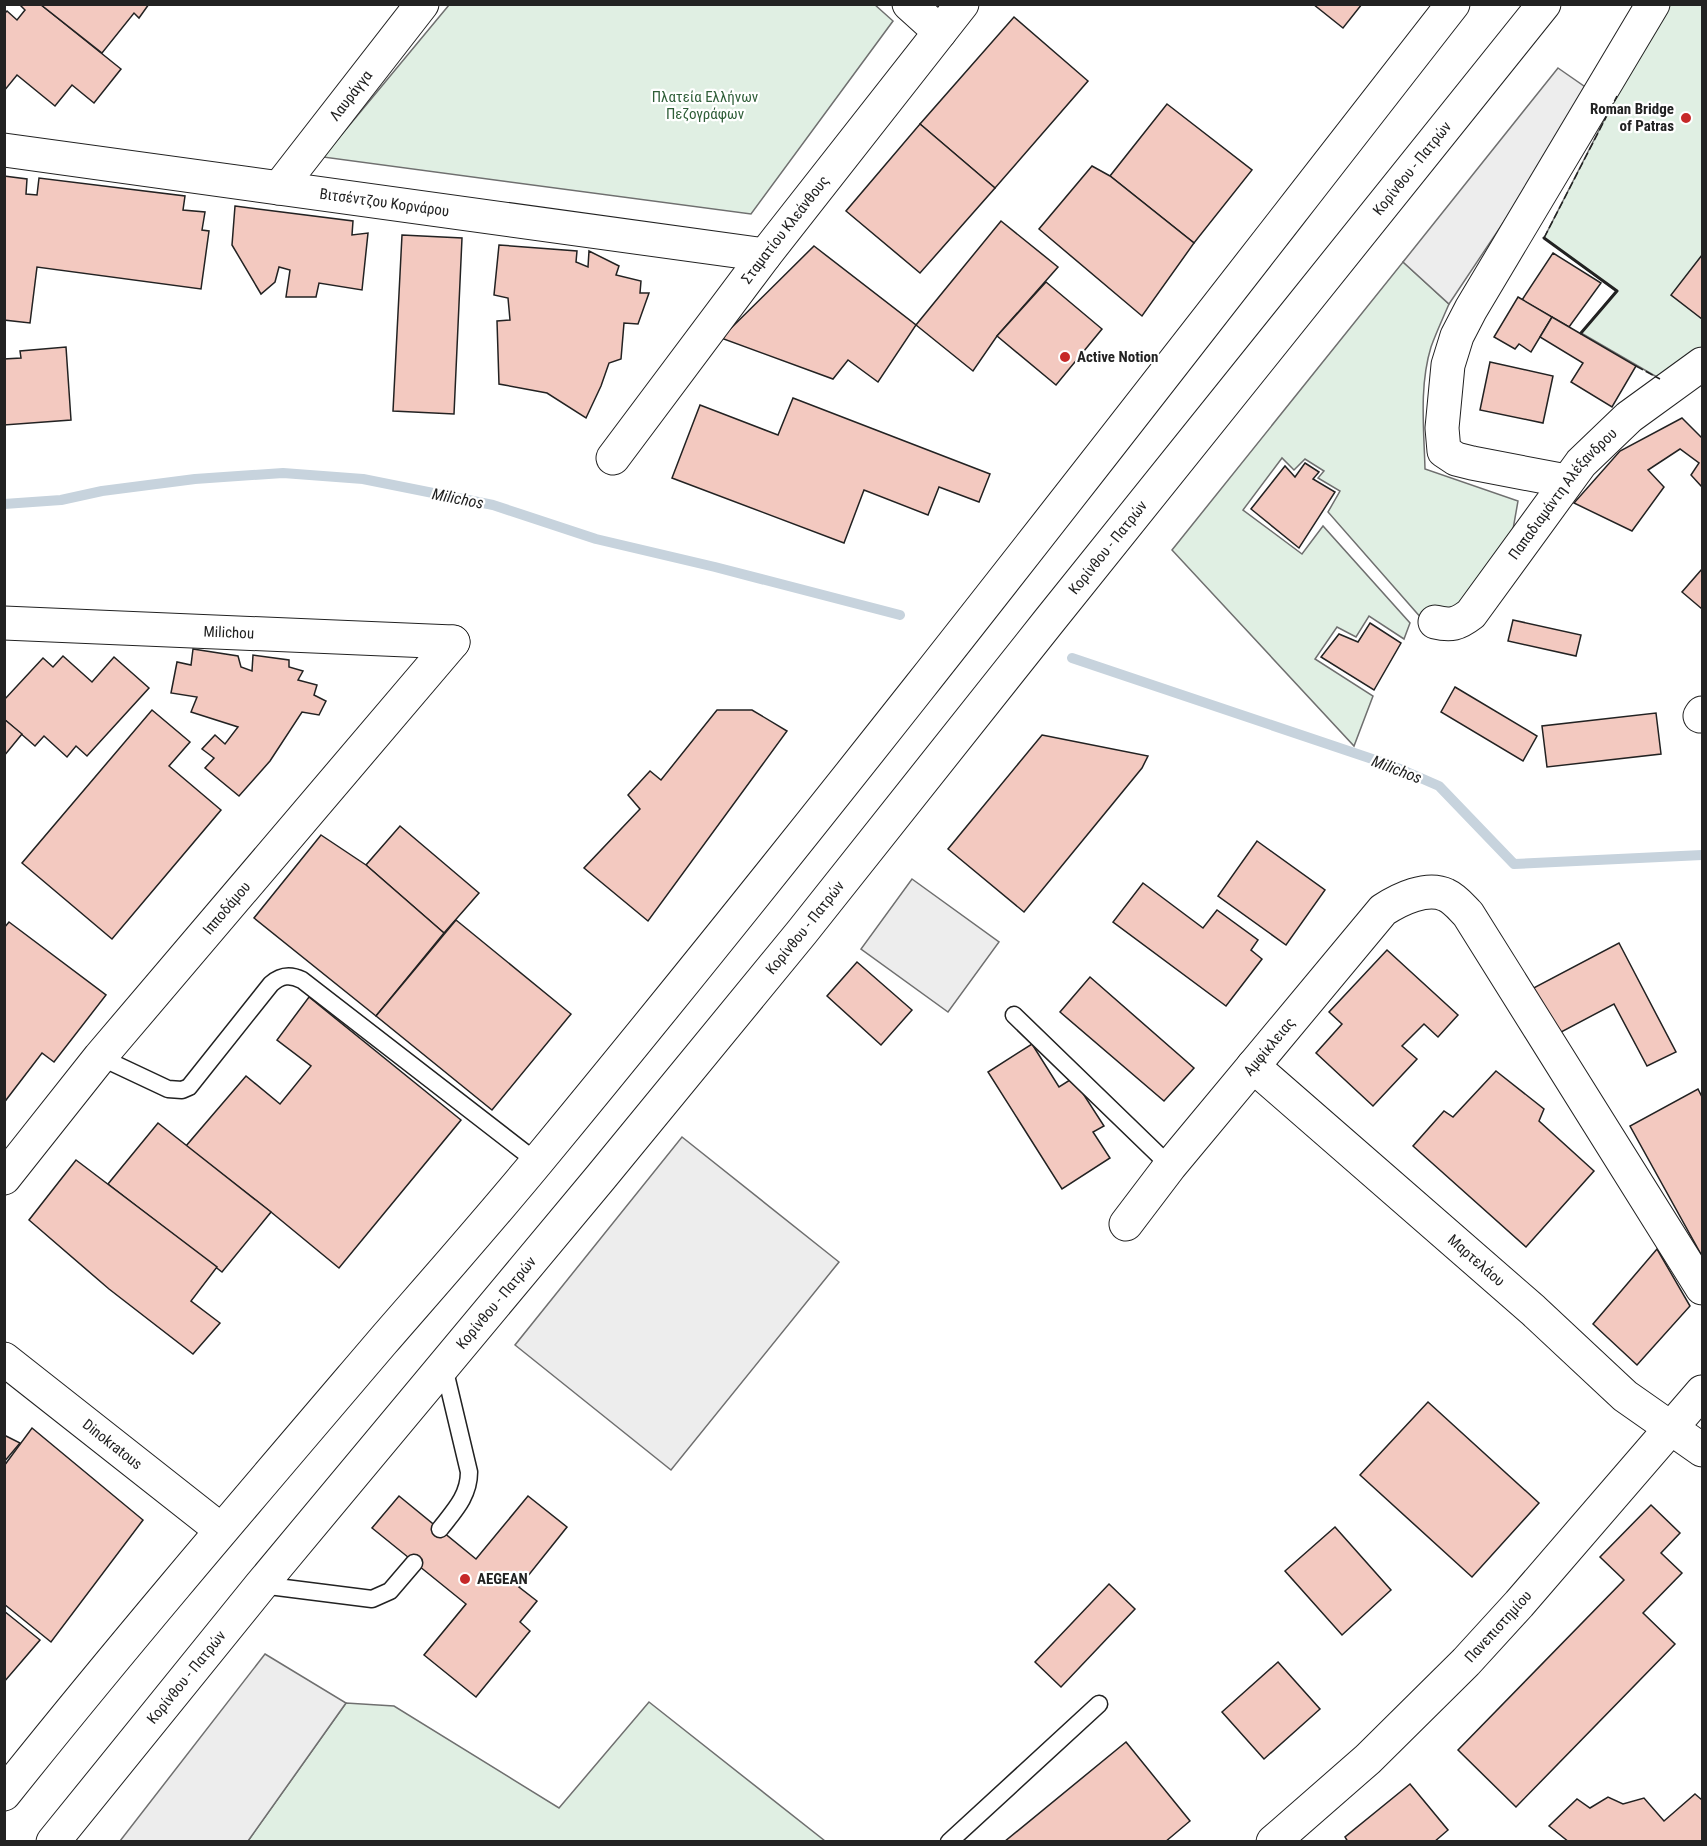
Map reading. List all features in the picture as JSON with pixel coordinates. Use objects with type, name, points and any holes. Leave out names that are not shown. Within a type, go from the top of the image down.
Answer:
[{"type":"main road","name":"Λαυράγγα","points":[[279,188],[422,4]]},
{"type":"main road","points":[[909,4],[940,32]]},
{"type":"main road","name":"Σταματίου Κλεάνθους","points":[[613,458],[765,255],[962,4]]},
{"type":"main road","points":[[4,1794],[75,1705],[222,1530],[537,1162],[754,896],[987,604],[1453,4]]},
{"type":"main road","name":"Κορίνθου - Πατρών","points":[[53,1842],[261,1585],[444,1367],[794,941],[1048,621],[1545,4]]},
{"type":"main road","points":[[1566,481],[1472,463],[1447,454],[1444,451],[1442,428],[1448,364],[1457,336],[1477,298],[1653,4]]},
{"type":"main road","name":"Βιτσέντζου Κορνάρου","points":[[4,150],[765,255]]},
{"type":"main road","name":"Παπαδιαμάντη Αλέξανδρου","points":[[1435,622],[1447,625],[1459,624],[1471,614],[1581,463],[1629,417],[1702,364]]},
{"type":"main road","name":"Milichou","points":[[4,623],[453,642]]},
{"type":"main road","name":"Ιπποδάμου","points":[[4,1178],[100,1057],[453,642]]},
{"type":"main road","name":"Αμφίκλειας","points":[[1126,1224],[1170,1166],[1383,910],[1405,897],[1430,893],[1446,895],[1456,901],[1468,914],[1702,1288]]},
{"type":"main road","name":"Μαρτελάου","points":[[1253,1066],[1533,1310],[1625,1396],[1702,1450]]},
{"type":"main road","name":"Dinokratous","points":[[4,1359],[222,1530]]},
{"type":"main road","name":"Πανεπιστημίου","points":[[1273,1842],[1368,1759],[1466,1662],[1702,1392]]},
{"type":"lane","points":[[100,1057],[168,1089],[189,1088],[271,984],[278,978],[294,976],[537,1162]]},
{"type":"lane","points":[[1014,1015],[1170,1166]]},
{"type":"lane","points":[[440,1529],[461,1501],[469,1483],[469,1473],[444,1367]]},
{"type":"lane","points":[[261,1585],[372,1599],[390,1591],[414,1563]]},
{"type":"lane","points":[[949,1842],[1099,1704]]},
{"type":"green space","name":"Πλατεία Ελλήνων Πεζογράφων","points":[[874,4],[893,21],[751,214],[323,157],[449,5]]},
{"type":"green space","points":[[1668,5],[1702,5],[1702,351],[1662,380],[1581,333],[1616,291],[1544,238],[1618,93]]},
{"type":"green space","points":[[1403,262],[1449,304],[1427,362],[1423,408],[1425,469],[1518,501],[1512,535],[1478,606],[1430,628],[1328,512],[1340,491],[1318,478],[1324,471],[1305,459],[1294,470],[1282,458],[1243,510],[1302,554],[1323,526],[1410,623],[1404,639],[1369,616],[1356,637],[1337,627],[1315,659],[1373,696],[1354,746],[1172,550]]},
{"type":"green space","points":[[649,1702],[825,1841],[248,1841],[346,1703],[394,1706],[559,1808]]},
{"type":"shaded area","points":[[1558,68],[1591,91],[1449,304],[1403,262]]},
{"type":"shaded area","points":[[912,879],[999,942],[948,1012],[861,949]]},
{"type":"shaded area","points":[[682,1137],[839,1262],[671,1470],[515,1345]]},
{"type":"shaded area","points":[[265,1654],[346,1703],[248,1841],[120,1841]]},
{"type":"building","points":[[19,4],[40,4],[121,69],[94,103],[72,85],[55,106],[17,75],[4,91],[4,14],[7,11],[17,20],[25,10]]},
{"type":"building","points":[[40,4],[149,4],[139,18],[134,13],[102,53]]},
{"type":"building","points":[[1313,4],[1362,4],[1343,28]]},
{"type":"building","points":[[1014,17],[1088,81],[995,188],[920,124]]},
{"type":"building","points":[[1167,104],[1252,170],[1194,243],[1110,176]]},
{"type":"building","points":[[920,124],[995,188],[920,273],[846,211]]},
{"type":"building","points":[[1092,166],[1110,176],[1194,243],[1142,316],[1039,229]]},
{"type":"building","points":[[4,176],[27,179],[26,194],[37,195],[39,178],[185,196],[183,210],[205,212],[202,230],[209,231],[201,289],[37,267],[30,323],[4,320]]},
{"type":"building","points":[[235,206],[353,221],[352,235],[368,233],[362,290],[319,283],[316,297],[286,297],[290,270],[279,267],[275,282],[261,294],[232,245]]},
{"type":"building","points":[[1001,221],[1058,267],[997,336],[973,371],[916,325]]},
{"type":"building","points":[[402,235],[462,238],[454,414],[393,411]]},
{"type":"building","points":[[499,245],[577,251],[576,262],[588,267],[589,251],[619,266],[616,275],[641,281],[640,293],[649,293],[638,324],[624,323],[621,359],[609,363],[586,418],[547,393],[499,384],[497,321],[510,320],[508,298],[494,295]]},
{"type":"building","points":[[814,246],[916,325],[878,382],[848,360],[833,379],[721,338]]},
{"type":"building","points":[[1553,253],[1601,283],[1569,327],[1522,300]]},
{"type":"building","points":[[1702,255],[1702,319],[1671,295]]},
{"type":"building","points":[[1046,282],[1102,329],[1056,385],[997,336]]},
{"type":"building","points":[[1518,297],[1552,317],[1531,352],[1519,344],[1515,349],[1494,337]]},
{"type":"building","points":[[1552,317],[1636,366],[1612,407],[1571,382],[1583,363],[1540,337]]},
{"type":"building","points":[[66,347],[71,420],[4,425],[4,359],[21,358],[20,351]]},
{"type":"building","points":[[1490,362],[1553,376],[1543,423],[1480,410]]},
{"type":"building","points":[[793,398],[990,474],[979,502],[939,487],[928,515],[864,490],[844,543],[672,478],[700,405],[778,435]]},
{"type":"building","points":[[1682,418],[1702,438],[1702,487],[1691,475],[1699,463],[1680,449],[1648,470],[1664,487],[1632,531],[1574,503],[1620,451]]},
{"type":"building","points":[[1305,463],[1319,472],[1313,479],[1335,492],[1299,548],[1251,509],[1285,466],[1295,477]]},
{"type":"building","points":[[1702,569],[1702,609],[1682,592]]},
{"type":"building","points":[[1513,620],[1581,635],[1576,656],[1508,641]]},
{"type":"building","points":[[1370,623],[1401,643],[1374,690],[1321,657],[1339,634],[1358,642]]},
{"type":"building","points":[[193,649],[238,656],[241,667],[252,671],[253,655],[289,660],[289,667],[303,671],[298,680],[317,685],[314,695],[326,701],[319,715],[302,712],[270,761],[239,796],[205,768],[214,758],[202,749],[215,735],[225,744],[238,727],[191,712],[197,697],[171,693],[177,662],[191,665]]},
{"type":"building","points":[[63,656],[92,682],[114,657],[149,688],[87,756],[76,746],[67,757],[44,736],[35,746],[4,719],[4,700],[43,658],[53,667]]},
{"type":"building","points":[[1455,687],[1537,736],[1523,761],[1441,712]]},
{"type":"building","points":[[152,710],[190,742],[169,766],[221,810],[112,939],[22,863]]},
{"type":"building","points":[[717,710],[752,710],[787,731],[648,921],[584,868],[640,809],[628,795],[650,771],[661,780]]},
{"type":"building","points":[[1656,713],[1661,754],[1547,767],[1542,726]]},
{"type":"building","points":[[4,719],[22,734],[4,756]]},
{"type":"building","points":[[1042,735],[1148,756],[1142,768],[1024,912],[948,849]]},
{"type":"building","points":[[400,826],[479,893],[444,933],[366,865]]},
{"type":"building","points":[[321,835],[366,865],[444,933],[376,1016],[254,918]]},
{"type":"building","points":[[1257,841],[1325,890],[1286,945],[1218,896]]},
{"type":"building","points":[[1143,883],[1203,928],[1217,910],[1258,940],[1251,950],[1262,959],[1226,1006],[1113,922]]},
{"type":"building","points":[[456,920],[571,1014],[492,1110],[376,1016]]},
{"type":"building","points":[[9,922],[106,995],[54,1062],[42,1053],[6,1100],[4,1098],[4,928]]},
{"type":"building","points":[[1619,943],[1676,1052],[1647,1066],[1614,1004],[1548,1039],[1524,993]]},
{"type":"building","points":[[1387,950],[1458,1015],[1438,1037],[1424,1024],[1402,1046],[1417,1059],[1373,1106],[1316,1053],[1342,1024],[1329,1012]]},
{"type":"building","points":[[857,962],[912,1010],[881,1045],[827,996]]},
{"type":"building","points":[[1090,977],[1194,1068],[1164,1101],[1060,1012]]},
{"type":"building","points":[[309,997],[461,1120],[339,1268],[186,1146],[246,1076],[280,1104],[311,1066],[277,1040]]},
{"type":"building","points":[[1032,1044],[1059,1087],[1073,1078],[1104,1126],[1093,1132],[1110,1158],[1062,1189],[988,1072]]},
{"type":"building","points":[[1496,1071],[1544,1109],[1539,1121],[1594,1171],[1526,1247],[1413,1146],[1444,1111],[1453,1117]]},
{"type":"building","points":[[1698,1089],[1702,1097],[1702,1256],[1630,1126]]},
{"type":"building","points":[[158,1123],[271,1212],[222,1272],[108,1184]]},
{"type":"building","points":[[76,1160],[217,1267],[191,1301],[220,1323],[193,1354],[109,1289],[29,1220]]},
{"type":"building","points":[[1657,1249],[1690,1306],[1637,1365],[1593,1324]]},
{"type":"building","points":[[1428,1402],[1539,1503],[1472,1577],[1360,1475]]},
{"type":"building","points":[[32,1428],[143,1520],[51,1642],[4,1604],[4,1466]]},
{"type":"building","points":[[4,1435],[20,1443],[4,1462]]},
{"type":"building","points":[[399,1496],[476,1559],[528,1496],[567,1527],[519,1587],[537,1601],[520,1622],[530,1631],[476,1697],[424,1655],[466,1604],[372,1528]]},
{"type":"building","points":[[1651,1505],[1680,1533],[1661,1553],[1682,1573],[1643,1613],[1675,1644],[1516,1807],[1458,1750],[1624,1580],[1600,1557]]},
{"type":"building","points":[[1335,1527],[1391,1590],[1342,1635],[1285,1571]]},
{"type":"building","points":[[1109,1584],[1135,1609],[1061,1687],[1035,1662]]},
{"type":"building","points":[[4,1611],[40,1640],[4,1682]]},
{"type":"building","points":[[1278,1662],[1320,1709],[1264,1759],[1222,1712]]},
{"type":"building","points":[[1126,1742],[1190,1821],[1165,1842],[1004,1842]]},
{"type":"building","points":[[1410,1784],[1448,1830],[1434,1842],[1348,1842],[1345,1837]]},
{"type":"building","points":[[1695,1794],[1702,1800],[1702,1842],[1569,1842],[1549,1826],[1577,1799],[1590,1808],[1608,1797],[1623,1804],[1644,1798],[1664,1821]]},
{"type":"waterway","name":"Milichos","points":[[4,504],[61,500],[102,491],[195,479],[283,473],[363,479],[493,505],[596,539],[900,615]]},
{"type":"waterway","name":"Milichos","points":[[1072,658],[1393,766],[1439,786],[1514,864],[1702,855]]},
{"type":"fence","points":[[1544,238],[1617,96]]},
{"type":"fence","points":[[1636,366],[1660,379]]},
{"type":"wall","points":[[1544,238],[1617,291],[1581,333]]},
{"type":"place","name":"Roman Bridge of Patras","points":[[1686,118]]},
{"type":"place","name":"Active Notion","points":[[1065,357]]},
{"type":"place","name":"AEGEAN","points":[[465,1579]]}]
